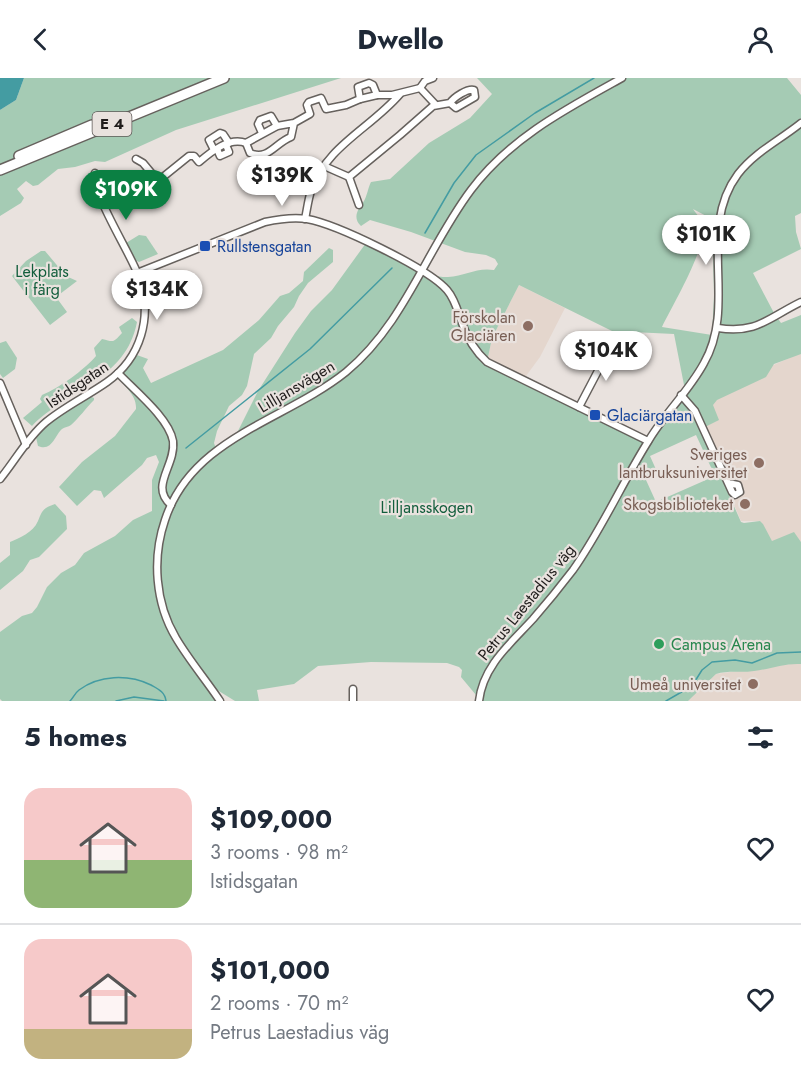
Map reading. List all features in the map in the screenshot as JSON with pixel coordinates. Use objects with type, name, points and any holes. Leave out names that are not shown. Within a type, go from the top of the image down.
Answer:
[{"type":"highway","name":"E 4","points":[[0,164],[208,78]]},
{"type":"highway","name":"E 4","points":[[0,170],[224,78]]},
{"type":"street","points":[[246,143],[277,126],[294,123],[326,108],[344,106],[376,95],[401,93],[420,88],[424,80],[433,78]]},
{"type":"street","name":"Lilljansvägen","points":[[220,701],[179,643],[163,607],[157,579],[157,559],[162,528],[171,505],[185,480],[209,455],[227,442],[325,387],[357,362],[392,323],[460,206],[495,161],[516,142],[546,121],[622,78]]},
{"type":"street","points":[[360,99],[358,87],[369,83],[373,85],[376,95]]},
{"type":"street","points":[[420,88],[435,104]]},
{"type":"street","points":[[305,219],[310,192],[324,166],[344,144],[393,103],[401,93]]},
{"type":"street","points":[[310,114],[308,103],[318,98],[322,99],[326,108]]},
{"type":"street","points":[[350,177],[435,104],[450,103]]},
{"type":"street","points":[[262,133],[258,124],[260,120],[271,116],[277,126]]},
{"type":"street","points":[[136,159],[158,181],[186,158],[192,156],[199,162],[215,150],[237,140],[246,143],[252,154],[269,154],[282,141],[291,138],[294,123]]},
{"type":"street","name":"Petrus Laestadius väg","points":[[479,698],[486,675],[492,665],[554,595],[580,558],[648,441],[705,363],[717,328],[717,236],[719,217],[727,192],[737,175],[754,156],[801,123]]},
{"type":"street","points":[[215,150],[209,140],[220,133],[223,134],[228,144]]},
{"type":"street","points":[[324,166],[350,177],[359,205]]},
{"type":"street","name":"Istidsgatan","points":[[0,479],[46,422],[118,373],[134,354],[142,334],[145,306],[143,290],[97,189],[95,173]]},
{"type":"street","points":[[137,273],[265,222],[305,219],[331,226],[423,271],[446,289],[452,297],[473,347],[487,362],[648,441]]},
{"type":"street","points":[[717,328],[739,331],[750,329],[801,302]]},
{"type":"street","points":[[579,407],[611,346]]},
{"type":"street","points":[[118,373],[171,433],[172,462],[161,486],[164,498],[171,505]]},
{"type":"street","points":[[0,383],[26,445]]},
{"type":"street","points":[[681,395],[695,411],[728,483]]},
{"type":"street","points":[[353,689],[353,701]]},
{"type":"shaded area","name":"Förskolan Glaciären","points":[[519,285],[565,308],[540,357],[523,380],[487,362],[492,338]]},
{"type":"shaded area","name":"Sveriges lantbruksuniversitet","points":[[801,353],[801,542],[794,533],[774,542],[760,521],[741,521],[692,406],[698,398]]},
{"type":"shaded area","name":"Umeå universitet","points":[[801,664],[801,701],[688,701],[716,674]]},
{"type":"green space","points":[[24,78],[341,78],[176,130],[105,162],[95,161],[58,169],[38,185],[33,186],[26,181],[17,189],[24,198],[21,203],[0,216],[0,110],[16,100]]},
{"type":"green space","name":"Lilljansskogen","points":[[477,78],[787,78],[801,95],[801,213],[795,216],[796,232],[801,249],[753,273],[781,323],[801,315],[801,354],[774,364],[766,377],[717,400],[713,405],[719,420],[699,427],[741,522],[760,521],[772,541],[794,532],[801,542],[801,664],[716,674],[688,701],[481,701],[461,677],[462,670],[459,667],[447,663],[371,662],[318,666],[294,684],[257,690],[259,701],[235,701],[209,685],[220,701],[2,701],[0,699],[0,632],[22,616],[32,613],[47,587],[61,573],[75,565],[84,553],[115,536],[133,520],[152,511],[152,480],[159,462],[156,455],[147,458],[104,498],[101,491],[94,490],[77,506],[59,487],[82,462],[115,436],[136,409],[132,395],[117,374],[134,354],[148,359],[143,368],[151,383],[223,350],[259,320],[280,296],[289,293],[303,281],[304,272],[329,248],[333,250],[333,262],[308,283],[271,338],[254,354],[247,386],[242,395],[229,406],[217,431],[214,443],[216,449],[234,439],[258,391],[295,333],[311,311],[332,290],[366,243],[428,274],[448,277],[482,270],[494,270],[498,264],[495,259],[486,255],[465,252],[370,220],[361,226],[356,217],[371,182],[390,179],[429,143],[470,118],[492,94]],"holes":[[[693,209],[712,219],[714,295],[712,335],[662,327],[688,276],[700,246],[703,224]],[[519,285],[612,331],[674,334],[685,390],[648,441],[487,362],[492,338]],[[696,435],[715,476],[656,502],[646,480],[658,474],[650,456]]]},
{"type":"green space","points":[[139,235],[146,236],[158,254],[139,262],[135,260],[126,243]]},
{"type":"green space","name":"Lekplats i färg","points":[[41,251],[45,251],[66,276],[77,281],[56,297],[67,312],[50,325],[12,276],[26,261]]},
{"type":"green space","points":[[132,318],[137,322],[131,342],[121,358],[108,371],[46,413],[32,426],[23,418],[42,402],[40,399],[42,395],[78,373],[96,356],[94,348],[102,339],[113,341],[117,339],[122,333],[119,327]]},
{"type":"green space","points":[[6,341],[17,358],[15,369],[3,378],[0,374],[0,343]]},
{"type":"green space","points":[[87,395],[94,400],[77,419],[62,429],[50,445],[38,446],[35,433]]},
{"type":"green space","points":[[55,504],[66,516],[67,529],[39,557],[30,560],[23,571],[0,590],[0,563],[10,555],[10,542],[29,532],[36,525],[43,510]]},
{"type":"water","points":[[0,78],[24,78],[16,100],[0,110]]},
{"type":"waterway","points":[[425,233],[454,183],[476,155],[535,113],[594,78]]},
{"type":"waterway","points":[[186,448],[310,349],[392,268]]},
{"type":"waterway","points":[[666,701],[692,686],[702,670],[712,662],[735,660],[752,663],[777,653],[801,652]]},
{"type":"waterway","points":[[70,701],[87,685],[95,681],[114,678],[142,681],[159,689],[166,701]]},
{"type":"waterway","points":[[116,701],[134,697],[164,701]]},
{"type":"place","name":"Rullstensgatan","points":[[205,246]]},
{"type":"place","name":"Förskolan Glaciären","points":[[528,326]]},
{"type":"place","name":"Glaciärgatan","points":[[595,415]]},
{"type":"place","name":"Sveriges lantbruksuniversitet","points":[[759,463]]},
{"type":"place","name":"Skogsbiblioteket","points":[[745,504]]},
{"type":"place","name":"Campus Arena","points":[[659,644]]},
{"type":"place","name":"Umeå universitet","points":[[753,684]]}]
